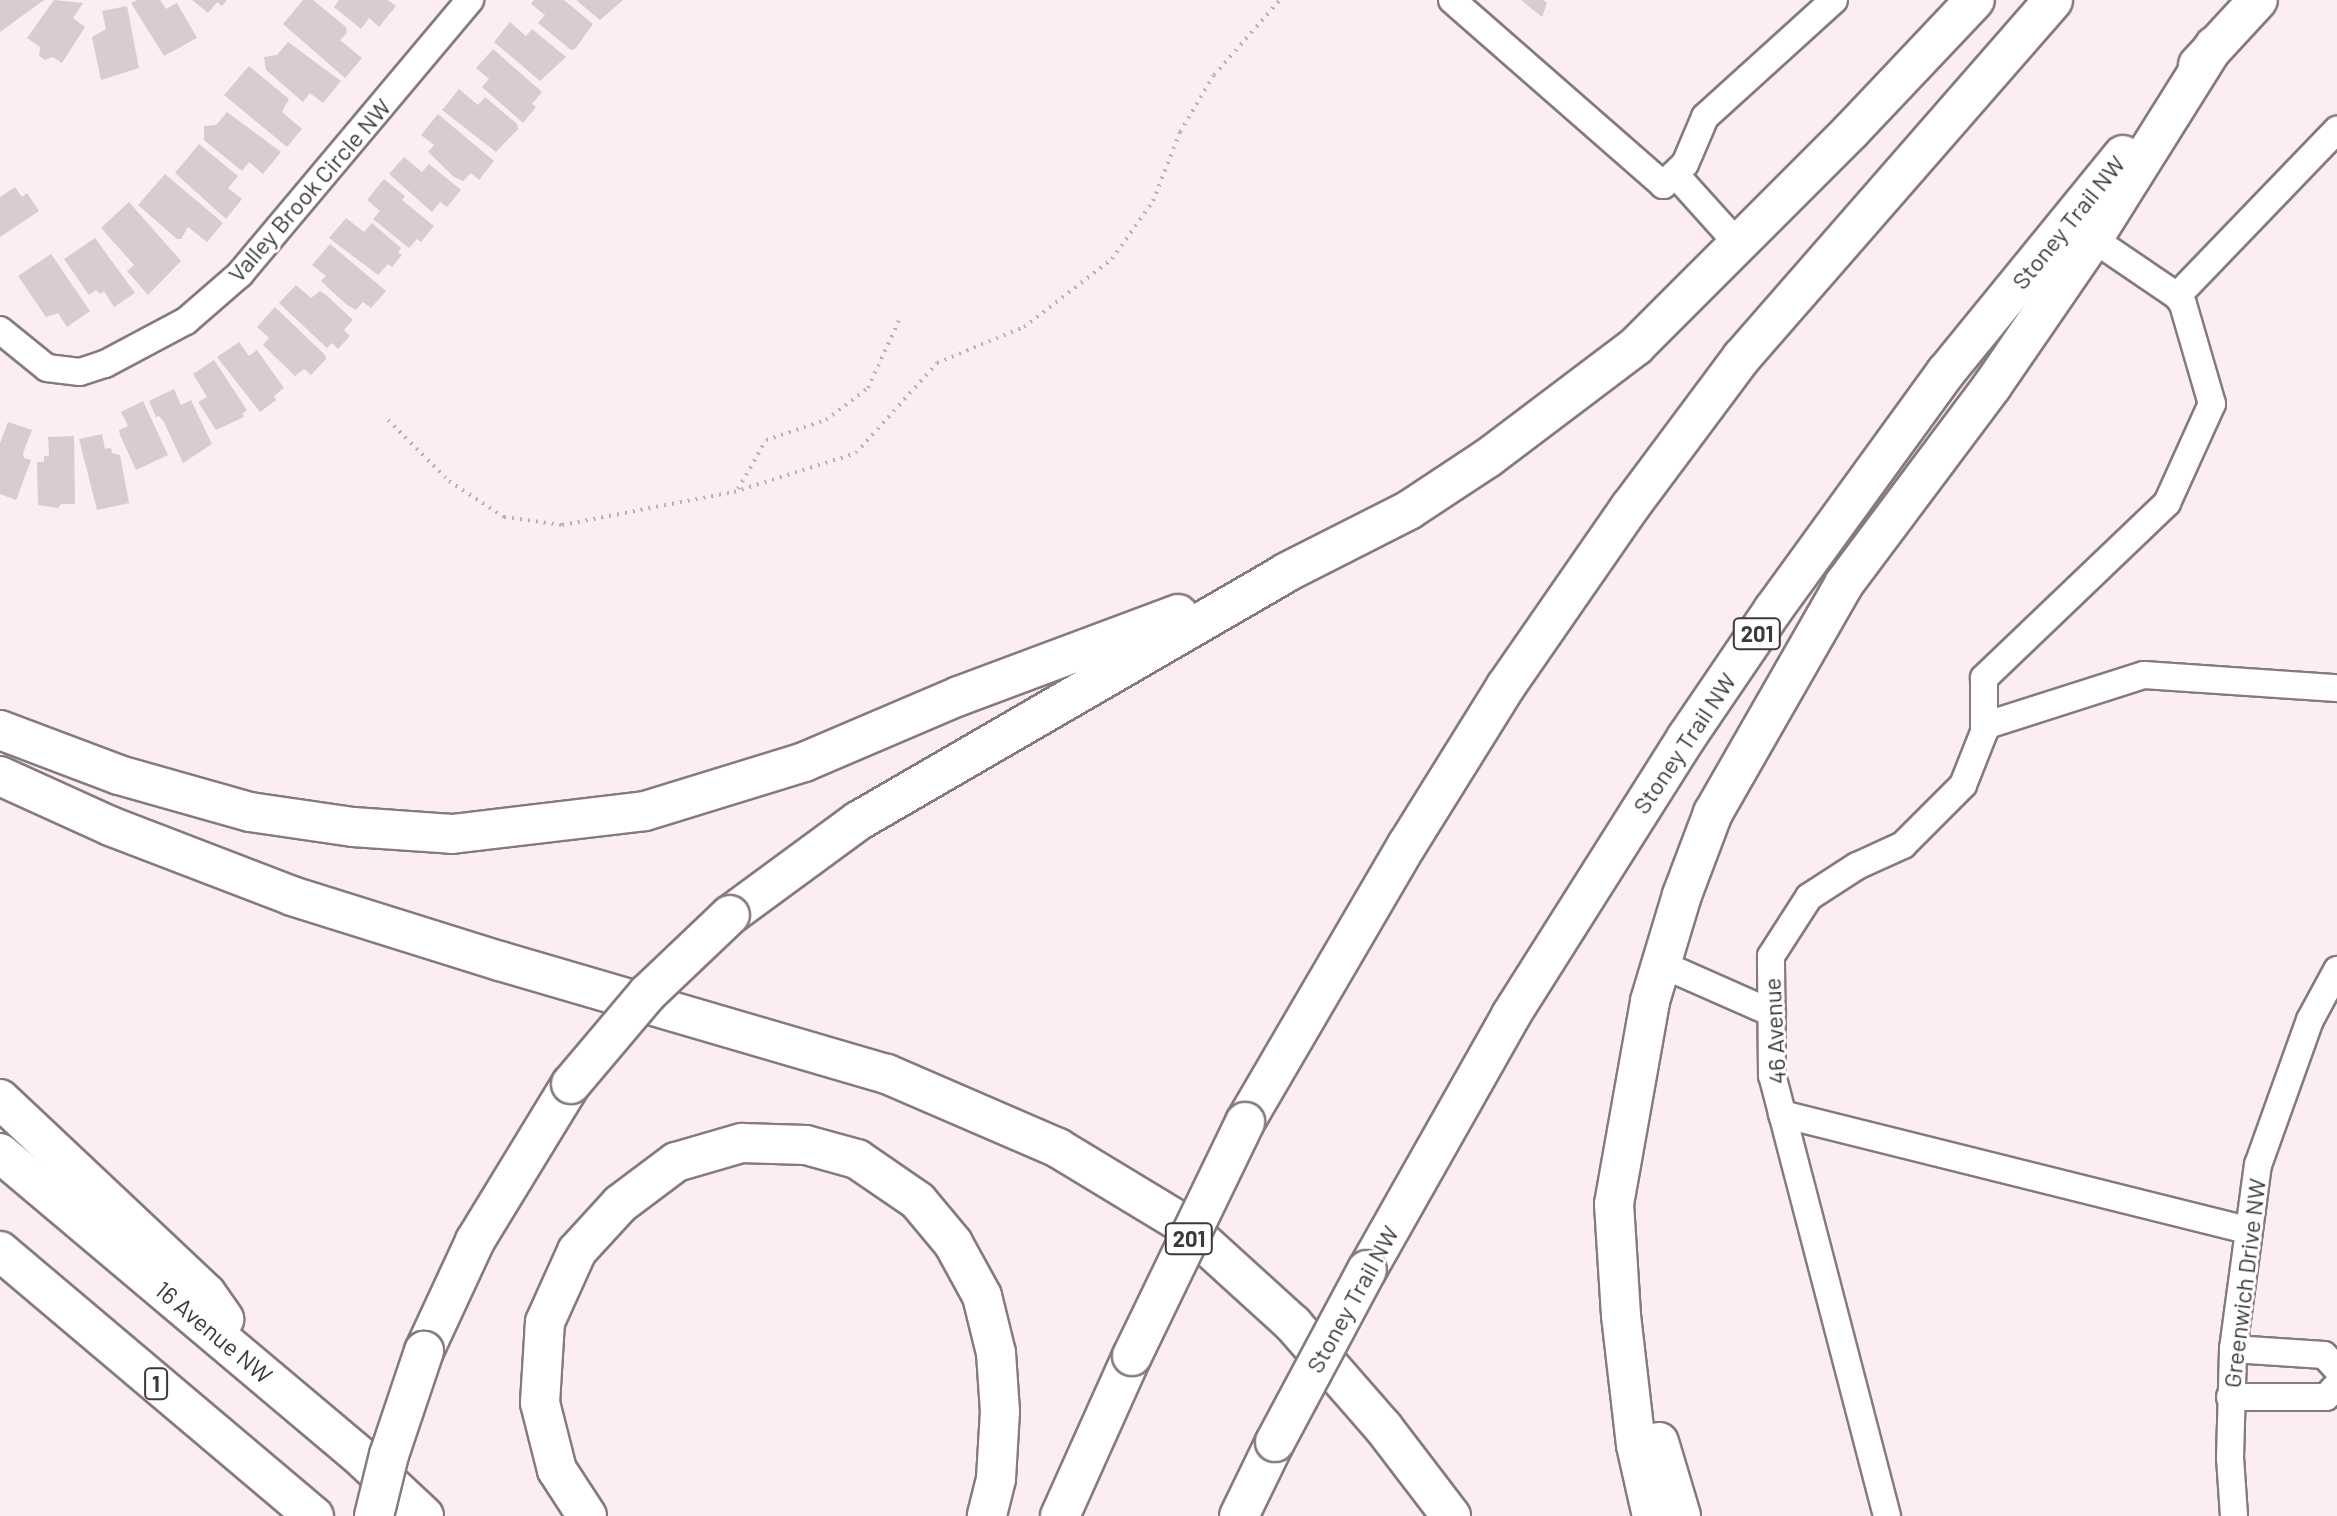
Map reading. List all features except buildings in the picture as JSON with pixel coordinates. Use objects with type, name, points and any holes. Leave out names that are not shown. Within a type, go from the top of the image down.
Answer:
[{"type":"highway","name":"201","points":[[1060,1516],[1132,1356],[1245,1122],[1482,726],[1630,507],[1742,357],[2053,0]]},
{"type":"highway","name":"Stoney Trail NW","points":[[1239,1516],[1367,1270],[1519,1002],[1634,818],[1773,610],[1946,372],[2214,46],[2258,0]]},
{"type":"highway","points":[[374,1516],[389,1455],[424,1351],[475,1241],[571,1084],[648,993],[730,915],[858,821],[1285,573],[1409,510],[1488,458],[1636,346],[1739,245],[1964,3]]},
{"type":"highway","points":[[1652,1516],[1636,1445],[1621,1315],[1614,1204],[1630,1101],[1661,964],[1682,895],[1713,813],[1844,584],[1992,386],[2093,239],[2214,46]]},
{"type":"highway","points":[[0,730],[119,775],[250,812],[353,827],[452,834],[645,811],[804,762],[959,696],[1285,573]]},
{"type":"highway","points":[[0,776],[110,826],[292,896],[500,961],[887,1074],[1058,1148],[1182,1223],[1293,1324],[1383,1427],[1451,1516]]},
{"type":"highway","points":[[0,1099],[206,1293],[260,1371]]},
{"type":"highway","points":[[587,1516],[557,1470],[540,1403],[545,1322],[577,1251],[620,1204],[676,1162],[742,1143],[806,1145],[857,1159],[918,1201],[953,1243],[982,1296],[996,1353],[1000,1411],[996,1479],[987,1516]]},
{"type":"highway","name":"16 Avenue NW","points":[[0,1153],[260,1371],[424,1516]]},
{"type":"highway","name":"1","points":[[0,1251],[314,1516]]},
{"type":"highway","points":[[1621,1315],[1681,1516]]},
{"type":"street","name":"Valley Brook Circle NW","points":[[0,330],[47,368],[80,372],[105,364],[186,321],[240,274],[470,0]]},
{"type":"street","points":[[1452,0],[1663,185],[1685,164],[1705,117],[1834,0]]},
{"type":"street","points":[[2093,239],[2177,296],[2337,130]]},
{"type":"street","points":[[1675,174],[1739,245]]},
{"type":"street","name":"46 Avenue","points":[[1887,1516],[1772,1076],[1771,956],[1809,897],[1857,866],[1903,845],[1963,785],[1984,726],[1984,678],[2167,503],[2212,404],[2183,304],[2177,296]]},
{"type":"street","points":[[1984,726],[2144,675],[2337,688]]},
{"type":"street","points":[[1661,964],[1772,1013]]},
{"type":"street","name":"Greenwich Drive NW","points":[[2234,1516],[2230,1397],[2233,1349],[2258,1165],[2310,1020],[2337,970]]},
{"type":"street","points":[[1782,1114],[2248,1230]]},
{"type":"street","points":[[2233,1349],[2324,1355],[2337,1369]]},
{"type":"street","points":[[2230,1397],[2326,1397],[2337,1385]]},
{"type":"path","points":[[388,420],[449,481],[504,517],[562,525],[737,491],[856,453],[937,363],[1024,327],[1112,259],[1153,201],[1180,132],[1214,75],[1280,0]]},
{"type":"path","points":[[737,491],[766,440],[826,420],[868,388],[900,318]]}]
